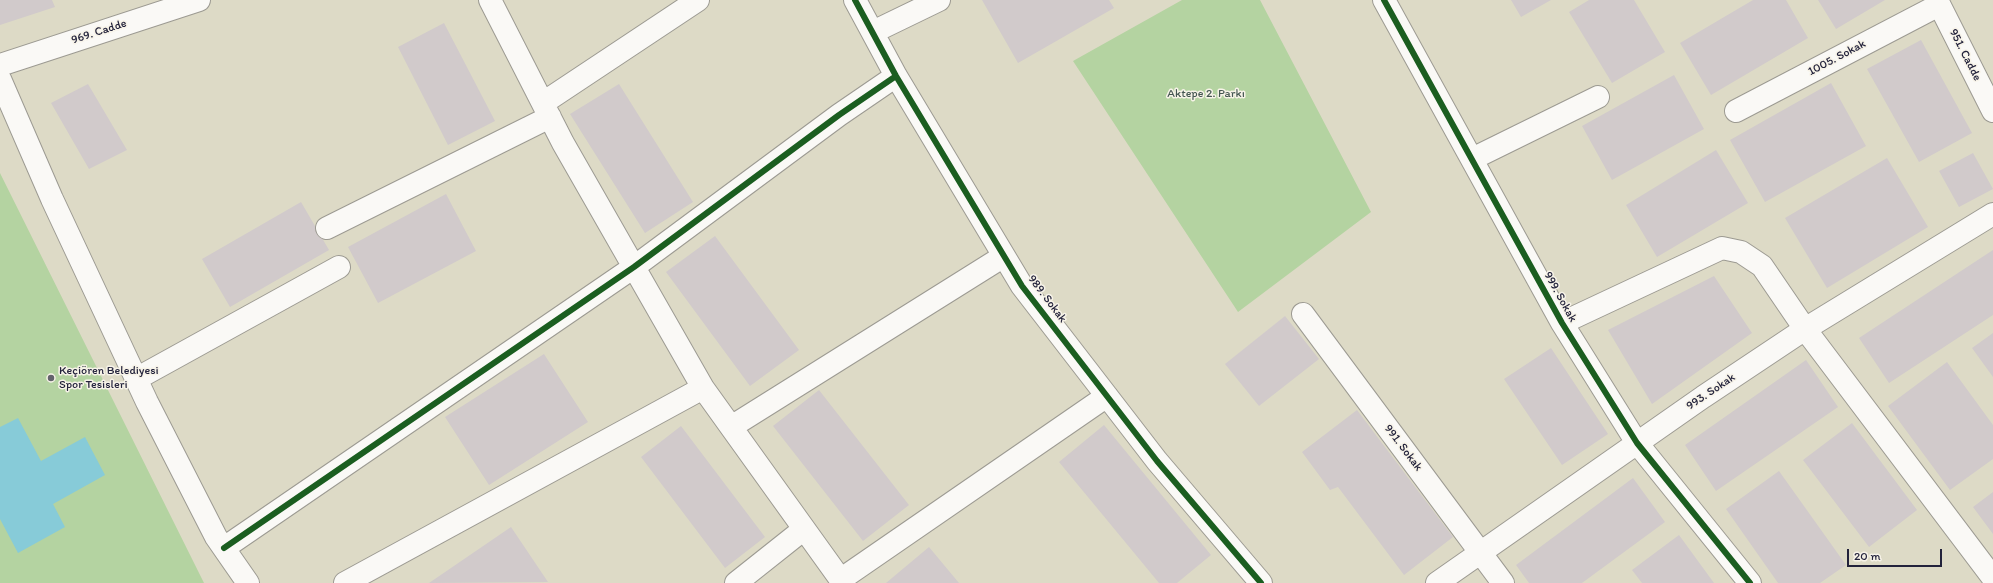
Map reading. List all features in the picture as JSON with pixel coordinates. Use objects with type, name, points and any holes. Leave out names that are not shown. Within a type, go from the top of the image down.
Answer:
[{"type":"street","name":"969. Cadde","points":[[0,65],[199,0]]},
{"type":"street","points":[[490,0],[546,110],[703,388],[842,581],[1107,396]]},
{"type":"street","points":[[327,228],[546,110],[698,0]]},
{"type":"street","name":"989. Sokak","points":[[855,0],[896,76],[1022,286],[1157,461],[1261,583]]},
{"type":"street","points":[[873,32],[939,0]]},
{"type":"street","name":"999. Sokak","points":[[1384,0],[1562,323],[1637,443],[1750,583]]},
{"type":"street","name":"951. Cadde","points":[[1938,2],[1993,111]]},
{"type":"street","name":"1005. Sokak","points":[[1736,111],[1938,2]]},
{"type":"street","points":[[224,548],[634,267],[839,116],[896,76]]},
{"type":"street","points":[[0,79],[52,199],[136,379],[212,530],[248,583]]},
{"type":"street","points":[[1472,160],[1598,97]]},
{"type":"street","name":"993. Sokak","points":[[1436,583],[1637,443],[1806,328],[1993,214]]},
{"type":"street","points":[[1562,323],[1722,248],[1741,252],[1762,266],[1806,328],[1993,578]]},
{"type":"street","points":[[731,427],[1004,256]]},
{"type":"street","points":[[136,379],[339,267]]},
{"type":"street","name":"991. Sokak","points":[[1303,314],[1503,583]]},
{"type":"street","points":[[345,583],[703,388]]},
{"type":"street","points":[[736,583],[804,529]]},
{"type":"green space","name":"Aktepe 2. Parkı","points":[[1182,0],[1260,0],[1371,212],[1238,312],[1073,61]]},
{"type":"green space","name":"Keçiören Belediyesi Spor Tesisleri","points":[[0,173],[204,583],[0,583]]},
{"type":"water","points":[[18,418],[41,461],[85,437],[105,475],[53,504],[65,527],[18,553],[0,519],[0,427]]},
{"type":"building","points":[[0,0],[52,0],[55,7],[0,25]]},
{"type":"building","points":[[982,0],[1109,0],[1114,8],[1018,63]]},
{"type":"building","points":[[1511,0],[1551,0],[1521,17]]},
{"type":"building","points":[[1589,0],[1634,0],[1665,52],[1612,83],[1569,12]]},
{"type":"building","points":[[1753,0],[1786,0],[1808,38],[1711,95],[1680,43]]},
{"type":"building","points":[[1818,0],[1885,0],[1836,29]]},
{"type":"building","points":[[444,23],[495,121],[448,145],[398,47]]},
{"type":"building","points":[[1921,40],[1972,133],[1919,162],[1867,69]]},
{"type":"building","points":[[1674,75],[1704,129],[1612,180],[1582,126]]},
{"type":"building","points":[[1831,83],[1866,146],[1765,202],[1730,140]]},
{"type":"building","points":[[88,84],[127,150],[89,169],[51,103]]},
{"type":"building","points":[[619,84],[693,202],[645,233],[570,114]]},
{"type":"building","points":[[1716,150],[1748,203],[1657,257],[1626,205]]},
{"type":"building","points":[[1973,153],[1993,189],[1959,207],[1939,171]]},
{"type":"building","points":[[1887,158],[1928,227],[1827,288],[1785,218]]},
{"type":"building","points":[[446,194],[476,251],[378,303],[348,247]]},
{"type":"building","points":[[301,202],[329,250],[230,307],[202,259]]},
{"type":"building","points":[[715,236],[799,350],[750,386],[666,272]]},
{"type":"building","points":[[1993,250],[1993,315],[1889,383],[1859,338]]},
{"type":"building","points":[[1714,276],[1752,333],[1652,404],[1608,330]]},
{"type":"building","points":[[1285,316],[1319,359],[1259,406],[1225,364]]},
{"type":"building","points":[[1993,333],[1993,377],[1972,348]]},
{"type":"building","points":[[1551,348],[1608,434],[1562,465],[1504,379]]},
{"type":"building","points":[[544,354],[588,422],[489,485],[445,417]]},
{"type":"building","points":[[1806,360],[1838,407],[1716,491],[1685,445]]},
{"type":"building","points":[[1947,362],[1993,425],[1993,459],[1950,490],[1888,406]]},
{"type":"building","points":[[819,390],[909,505],[863,541],[773,426]]},
{"type":"building","points":[[1357,410],[1453,537],[1404,575],[1338,487],[1330,490],[1302,452]]},
{"type":"building","points":[[1852,423],[1917,510],[1869,547],[1803,460]]},
{"type":"building","points":[[1104,425],[1211,555],[1177,583],[1159,583],[1059,462]]},
{"type":"building","points":[[681,426],[765,537],[725,568],[641,457]]},
{"type":"building","points":[[1779,471],[1846,565],[1820,583],[1778,583],[1726,509]]},
{"type":"building","points":[[1633,478],[1665,522],[1582,583],[1529,583],[1516,565]]},
{"type":"building","points":[[1993,492],[1993,534],[1973,507]]},
{"type":"building","points":[[511,527],[548,582],[429,583]]},
{"type":"building","points":[[1679,535],[1714,583],[1642,583],[1632,570]]},
{"type":"building","points":[[929,547],[959,583],[886,583]]},
{"type":"cycle path","points":[[855,0],[896,76],[1022,286],[1157,461],[1261,583]]},
{"type":"cycle path","points":[[1384,0],[1562,323],[1637,443],[1750,583]]},
{"type":"cycle path","points":[[224,548],[634,267],[839,115],[896,76]]},
{"type":"place","name":"Keçiören Belediyesi Spor Tesisleri","points":[[51,378]]}]
